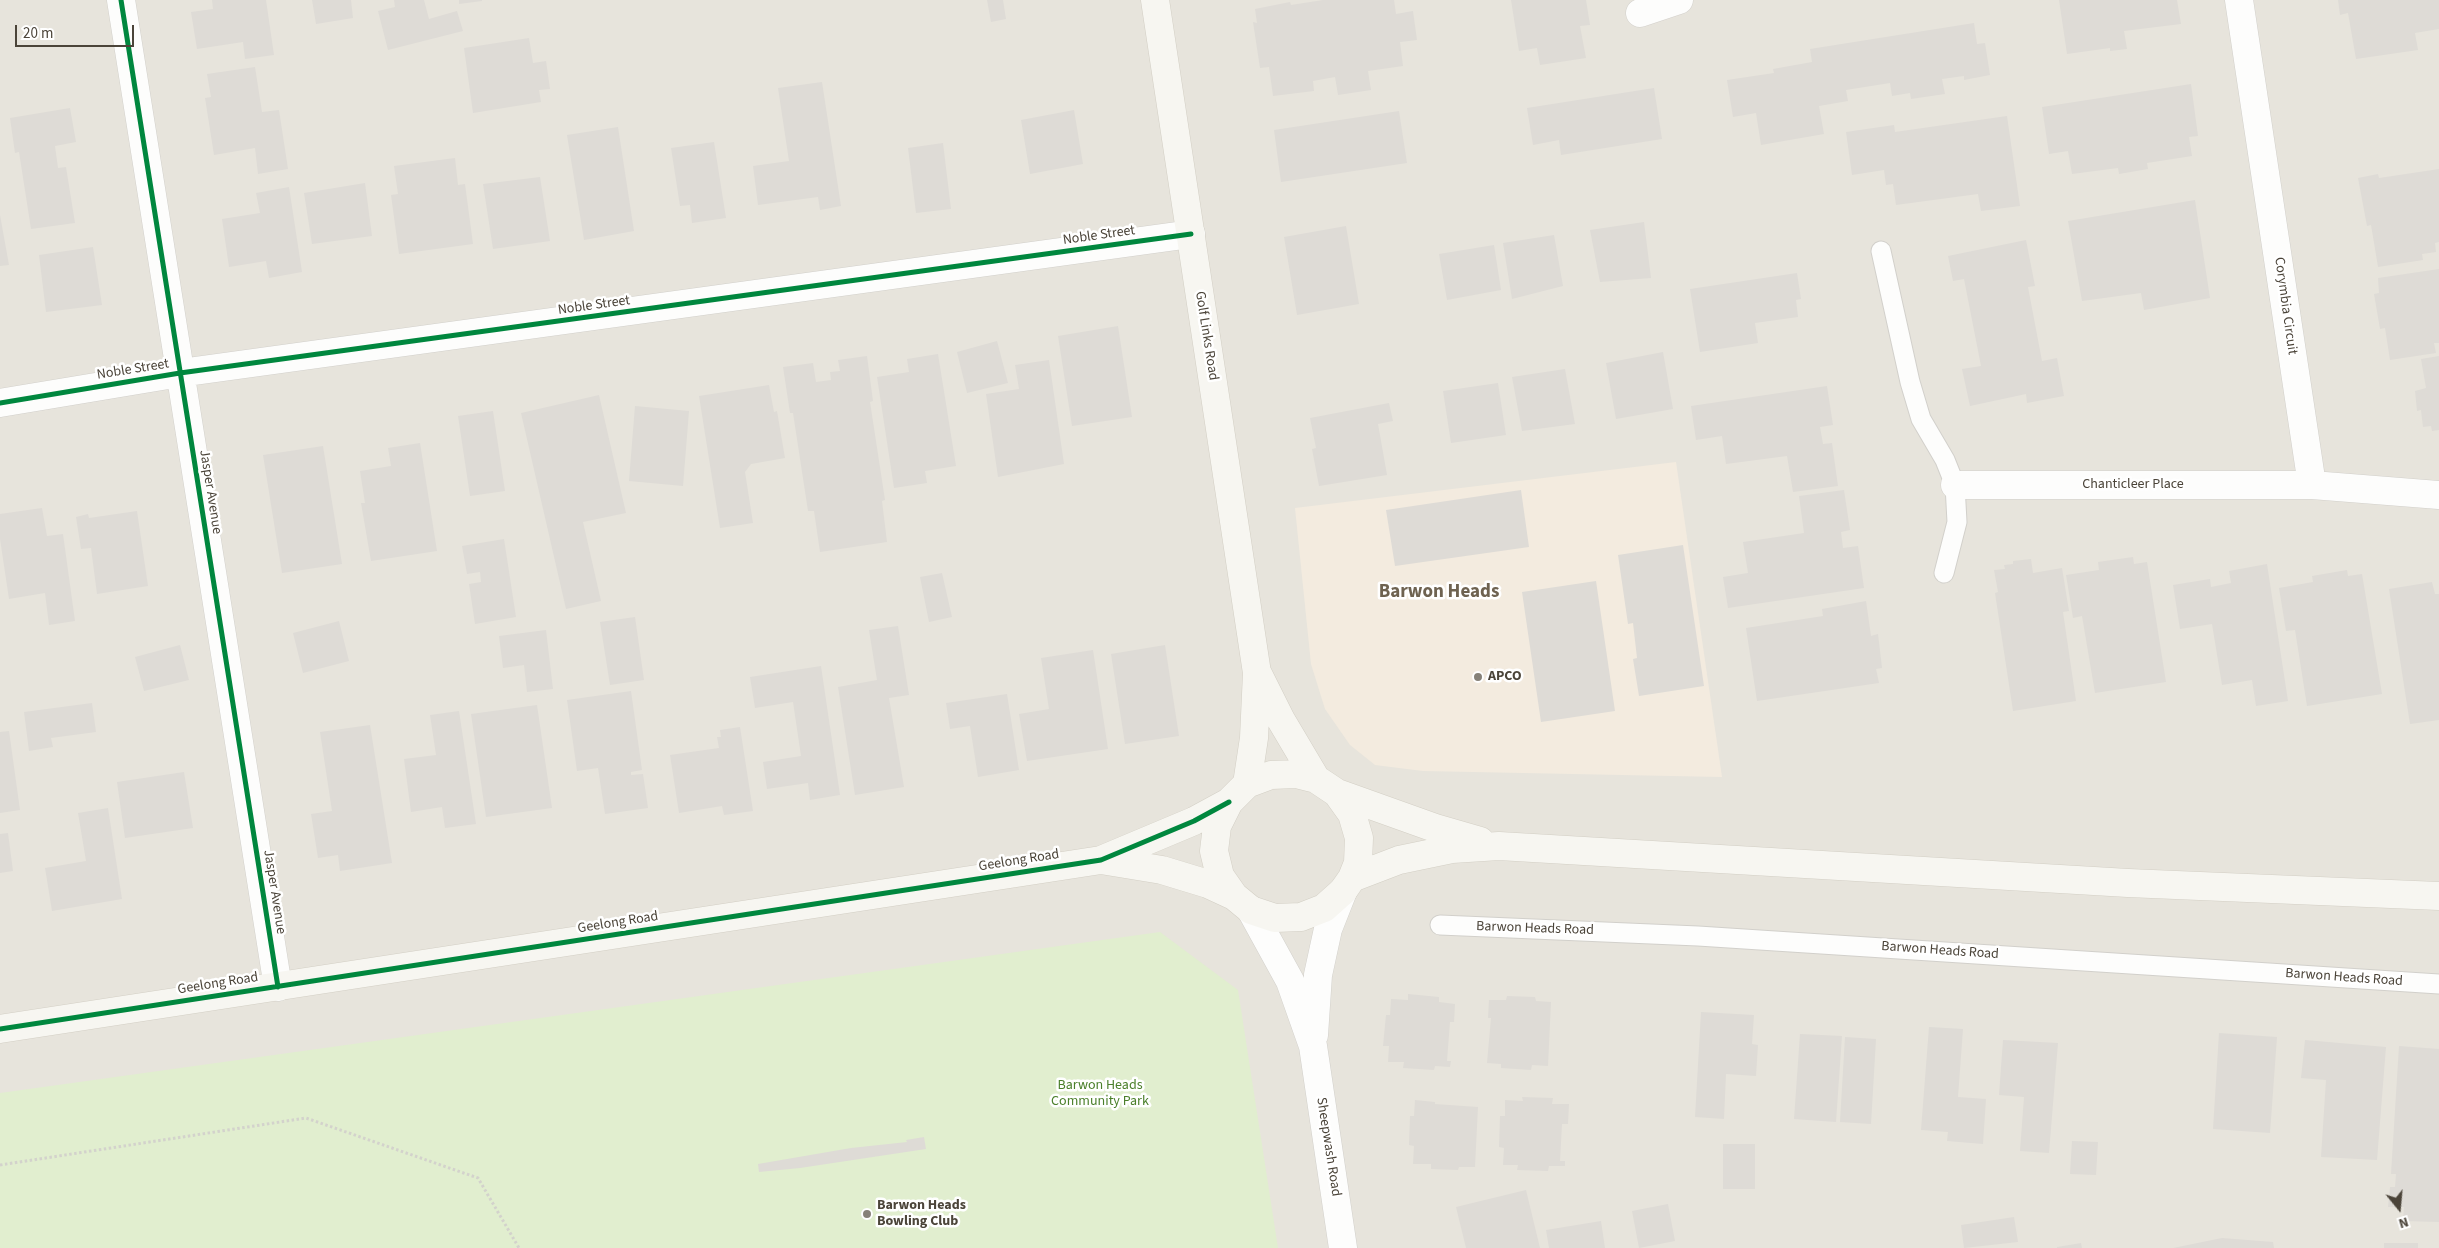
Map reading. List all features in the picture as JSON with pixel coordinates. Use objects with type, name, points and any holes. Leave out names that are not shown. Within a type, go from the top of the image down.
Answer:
[{"type":"main road","name":"Golf Links Road","points":[[1155,0],[1257,673],[1254,738],[1238,793]]},
{"type":"main road","name":"Golf Links Road","points":[[1257,673],[1281,720],[1327,786]]},
{"type":"main road","points":[[1499,846],[1435,828],[1296,774],[1271,775],[1238,793],[1216,826],[1214,851],[1220,876],[1243,903],[1275,918],[1301,917],[1324,908],[1348,885],[1399,860],[1452,849],[1499,846],[2128,883],[2439,896]]},
{"type":"main road","points":[[1327,786],[1352,814],[1359,838],[1358,863],[1348,885]]},
{"type":"main road","name":"Geelong Road","points":[[0,1030],[1101,860],[1194,821],[1238,793]]},
{"type":"main road","name":"Geelong Road","points":[[1101,860],[1162,870],[1208,884],[1243,903]]},
{"type":"street","name":"Jasper Avenue","points":[[121,0],[278,987]]},
{"type":"street","points":[[1640,13],[1678,0]]},
{"type":"street","name":"Corymbia Circuit","points":[[2239,0],[2312,485]]},
{"type":"street","name":"Noble Street","points":[[0,402],[180,373],[1191,234]]},
{"type":"street","name":"Chanticleer Place","points":[[1955,485],[2312,485]]},
{"type":"street","points":[[2312,485],[2439,495]]},
{"type":"street","name":"Sheepwash Road","points":[[1313,1046],[1318,975],[1328,929],[1348,885]]},
{"type":"street","name":"Sheepwash Road","points":[[1243,903],[1290,981],[1313,1046],[1344,1248]]},
{"type":"lane","points":[[1881,251],[1910,382],[1921,419],[1945,460],[1955,485],[1957,522],[1944,573]]},
{"type":"lane","name":"Barwon Heads Road","points":[[1440,925],[1698,936],[2439,984]]},
{"type":"path","points":[[0,1165],[306,1118],[478,1178],[519,1248]]},
{"type":"shaded area","points":[[0,0],[2439,0],[2439,1248],[0,1248]]},
{"type":"shaded area","points":[[1676,462],[1722,777],[1423,771],[1375,765],[1350,745],[1325,709],[1311,664],[1295,508]]},
{"type":"green space","name":"Barwon Heads Community Park","points":[[1160,932],[1238,990],[1278,1248],[0,1248],[0,1093]]},
{"type":"building","points":[[212,0],[266,0],[274,55],[245,59],[243,42],[197,49],[191,12],[213,9]]},
{"type":"building","points":[[312,0],[351,0],[353,18],[316,24]]},
{"type":"building","points":[[394,0],[424,0],[429,19],[457,11],[463,31],[388,50],[378,11],[395,7]]},
{"type":"building","points":[[459,0],[482,0],[482,1],[459,4]]},
{"type":"building","points":[[987,0],[1003,0],[1006,19],[991,22]]},
{"type":"building","points":[[1323,0],[1394,0],[1396,14],[1413,11],[1417,40],[1400,42],[1403,66],[1368,71],[1371,90],[1338,95],[1335,77],[1313,81],[1314,91],[1273,96],[1269,67],[1260,68],[1253,22],[1257,23],[1255,9],[1290,2],[1291,5]]},
{"type":"building","points":[[1511,0],[1586,0],[1590,25],[1580,26],[1586,58],[1540,65],[1537,48],[1519,51]]},
{"type":"building","points":[[2059,0],[2177,0],[2181,24],[2124,31],[2127,49],[2110,51],[2110,48],[2067,54]]},
{"type":"building","points":[[2338,0],[2439,0],[2439,29],[2415,33],[2418,50],[2356,59],[2348,13],[2340,15]]},
{"type":"building","points":[[1974,23],[1977,44],[1985,43],[1990,75],[1964,80],[1964,76],[1942,79],[1945,94],[1911,99],[1910,93],[1892,96],[1890,83],[1846,90],[1848,101],[1819,106],[1824,134],[1761,145],[1756,113],[1733,117],[1727,80],[1774,73],[1773,69],[1812,62],[1810,49]]},
{"type":"building","points":[[529,38],[533,63],[546,61],[550,89],[539,90],[541,102],[473,113],[464,48]]},
{"type":"building","points":[[255,67],[262,112],[279,110],[288,169],[258,174],[255,148],[214,155],[205,98],[211,97],[207,74]]},
{"type":"building","points":[[822,82],[841,206],[820,210],[818,197],[758,205],[753,166],[789,161],[778,88]]},
{"type":"building","points":[[2191,84],[2198,136],[2189,137],[2192,156],[2147,163],[2148,169],[2119,174],[2118,168],[2072,174],[2068,151],[2049,154],[2042,107]]},
{"type":"building","points":[[1654,88],[1662,139],[1561,155],[1559,140],[1533,145],[1527,108]]},
{"type":"building","points":[[70,108],[76,142],[55,146],[58,168],[66,167],[75,223],[31,229],[19,152],[15,153],[10,118]]},
{"type":"building","points":[[1074,110],[1083,164],[1030,174],[1021,120]]},
{"type":"building","points":[[1399,111],[1407,163],[1281,182],[1274,130]]},
{"type":"building","points":[[2007,116],[2020,206],[1981,211],[1978,194],[1896,205],[1893,184],[1886,185],[1884,170],[1852,175],[1846,132],[1894,125],[1895,132]]},
{"type":"building","points":[[618,127],[634,231],[584,240],[567,135]]},
{"type":"building","points":[[714,142],[726,218],[692,223],[690,205],[680,206],[671,148]]},
{"type":"building","points":[[943,143],[951,209],[916,213],[908,148]]},
{"type":"building","points":[[455,158],[458,185],[465,184],[473,244],[399,254],[391,195],[398,194],[394,166]]},
{"type":"building","points":[[2439,169],[2439,242],[2435,243],[2436,252],[2422,254],[2423,260],[2378,267],[2371,225],[2367,226],[2358,178],[2378,174],[2379,178]]},
{"type":"building","points":[[540,177],[550,241],[493,249],[483,184]]},
{"type":"building","points":[[365,183],[372,236],[312,244],[304,193]]},
{"type":"building","points":[[289,187],[302,272],[269,278],[266,261],[229,267],[222,219],[260,213],[256,193]]},
{"type":"building","points":[[2195,200],[2210,298],[2144,310],[2141,293],[2082,301],[2068,221]]},
{"type":"building","points":[[0,215],[9,265],[0,266]]},
{"type":"building","points":[[1644,222],[1651,278],[1600,282],[1590,230]]},
{"type":"building","points":[[1346,226],[1359,304],[1297,315],[1284,237]]},
{"type":"building","points":[[1554,235],[1563,286],[1512,299],[1503,243]]},
{"type":"building","points":[[2026,240],[2035,286],[2028,287],[2042,361],[2057,358],[2064,396],[2027,403],[2026,394],[1970,406],[1962,369],[1981,366],[1964,279],[1953,281],[1948,256]]},
{"type":"building","points":[[1494,245],[1501,290],[1447,300],[1439,254]]},
{"type":"building","points":[[93,247],[102,305],[46,312],[39,255]]},
{"type":"building","points":[[2439,269],[2439,343],[2434,343],[2436,353],[2390,360],[2385,328],[2380,329],[2374,294],[2379,293],[2378,278]]},
{"type":"building","points":[[1797,273],[1801,299],[1796,300],[1798,317],[1755,323],[1758,343],[1700,352],[1690,289]]},
{"type":"building","points":[[1118,326],[1132,417],[1072,426],[1058,336]]},
{"type":"building","points":[[997,341],[1008,383],[967,393],[957,352]]},
{"type":"building","points":[[1663,352],[1673,409],[1616,419],[1606,363]]},
{"type":"building","points":[[938,354],[956,466],[925,471],[927,483],[894,488],[877,377],[909,372],[907,359]]},
{"type":"building","points":[[867,356],[873,401],[870,402],[885,500],[882,501],[887,542],[820,552],[814,511],[808,511],[793,413],[790,413],[783,367],[813,363],[816,382],[831,380],[830,372],[840,371],[838,360]]},
{"type":"building","points":[[2439,356],[2439,430],[2432,431],[2431,426],[2423,427],[2421,410],[2417,411],[2415,391],[2426,388],[2421,359]]},
{"type":"building","points":[[1049,360],[1064,464],[998,477],[986,394],[1019,389],[1015,365]]},
{"type":"building","points":[[1565,369],[1575,424],[1522,431],[1512,377]]},
{"type":"building","points":[[1498,383],[1506,435],[1451,443],[1443,391]]},
{"type":"building","points":[[769,385],[774,412],[777,411],[785,458],[751,464],[745,472],[753,523],[720,528],[699,396]]},
{"type":"building","points":[[1827,386],[1833,425],[1820,427],[1823,444],[1832,443],[1838,486],[1793,492],[1787,456],[1726,464],[1722,436],[1696,440],[1691,406]]},
{"type":"building","points":[[599,395],[626,513],[583,522],[601,601],[566,609],[521,413]]},
{"type":"building","points":[[1389,403],[1393,421],[1378,424],[1387,475],[1319,486],[1312,449],[1316,448],[1310,418]]},
{"type":"building","points":[[635,406],[689,411],[683,486],[629,481]]},
{"type":"building","points":[[493,411],[505,491],[470,496],[458,416]]},
{"type":"building","points":[[420,443],[437,551],[371,561],[361,503],[365,503],[360,471],[391,466],[388,448]]},
{"type":"building","points":[[323,446],[342,564],[282,573],[263,455]]},
{"type":"building","points":[[1521,490],[1529,547],[1395,566],[1386,510]]},
{"type":"building","points":[[1844,490],[1850,530],[1841,532],[1843,548],[1858,546],[1864,588],[1728,608],[1723,577],[1748,573],[1743,542],[1804,533],[1799,496]]},
{"type":"building","points":[[42,508],[47,536],[63,534],[75,621],[49,625],[45,593],[9,599],[0,539],[0,514]]},
{"type":"building","points":[[137,511],[148,586],[97,594],[91,548],[81,549],[76,517],[88,514],[89,518]]},
{"type":"building","points":[[504,539],[516,617],[475,624],[469,584],[481,582],[480,572],[467,574],[462,546]]},
{"type":"building","points":[[1683,545],[1704,686],[1639,696],[1633,659],[1637,658],[1633,623],[1628,624],[1618,555]]},
{"type":"building","points":[[2133,557],[2134,564],[2147,562],[2166,682],[2095,693],[2082,616],[2073,618],[2066,575],[2099,570],[2098,562]]},
{"type":"building","points":[[2031,559],[2033,573],[2062,568],[2069,611],[2063,612],[2076,701],[2013,711],[1995,593],[1998,592],[1994,570],[2005,569],[2004,565],[2013,564],[2013,561]]},
{"type":"building","points":[[2267,564],[2288,701],[2256,706],[2252,680],[2222,685],[2212,624],[2180,629],[2173,585],[2210,579],[2211,587],[2231,583],[2229,571]]},
{"type":"building","points":[[2347,570],[2348,576],[2362,574],[2382,694],[2307,706],[2295,630],[2286,631],[2279,588],[2313,582],[2312,576]]},
{"type":"building","points":[[942,573],[952,617],[929,622],[920,577]]},
{"type":"building","points":[[1596,581],[1615,711],[1541,722],[1522,592]]},
{"type":"building","points":[[2432,582],[2435,594],[2439,594],[2439,720],[2410,724],[2389,589]]},
{"type":"building","points":[[1866,601],[1871,636],[1878,634],[1882,668],[1876,669],[1879,683],[1757,701],[1746,628],[1823,616],[1822,609]]},
{"type":"building","points":[[635,617],[644,680],[610,685],[600,622]]},
{"type":"building","points":[[339,621],[349,661],[303,673],[293,633]]},
{"type":"building","points":[[898,626],[909,695],[889,698],[904,787],[855,795],[838,687],[877,680],[869,630]]},
{"type":"building","points":[[546,630],[553,689],[527,692],[524,665],[503,668],[499,636]]},
{"type":"building","points":[[180,645],[189,680],[144,691],[135,657]]},
{"type":"building","points":[[1165,645],[1179,736],[1125,744],[1111,654]]},
{"type":"building","points":[[1093,650],[1108,749],[1027,761],[1019,714],[1049,709],[1041,658]]},
{"type":"building","points":[[821,666],[840,795],[810,800],[808,783],[767,789],[763,762],[801,756],[793,702],[755,708],[750,677]]},
{"type":"building","points":[[631,691],[642,770],[631,772],[631,775],[643,774],[648,808],[605,814],[598,768],[577,771],[567,700]]},
{"type":"building","points":[[1007,694],[1019,770],[978,777],[970,726],[950,729],[946,703]]},
{"type":"building","points":[[92,703],[96,732],[51,738],[53,747],[29,751],[24,712]]},
{"type":"building","points":[[537,705],[552,808],[486,817],[471,714]]},
{"type":"building","points":[[459,711],[476,824],[445,828],[442,807],[411,812],[404,759],[436,755],[430,715]]},
{"type":"building","points":[[370,725],[392,863],[340,871],[338,855],[318,858],[311,814],[332,811],[320,732]]},
{"type":"building","points":[[740,727],[753,811],[724,815],[722,806],[679,813],[670,755],[719,748],[717,737],[721,737],[720,730]]},
{"type":"building","points":[[9,731],[20,810],[0,813],[0,732]]},
{"type":"building","points":[[184,772],[193,828],[125,838],[117,782]]},
{"type":"building","points":[[108,808],[122,899],[52,911],[45,868],[86,861],[78,813]]},
{"type":"building","points":[[8,833],[13,871],[0,873],[0,834]]},
{"type":"building","points":[[1408,994],[1439,997],[1439,1002],[1455,1004],[1454,1022],[1450,1022],[1447,1061],[1451,1061],[1450,1067],[1435,1066],[1434,1070],[1403,1068],[1404,1062],[1388,1062],[1389,1046],[1383,1046],[1386,1015],[1390,1015],[1391,999],[1408,1000]]},
{"type":"building","points":[[1507,996],[1535,997],[1536,1001],[1551,1002],[1548,1066],[1532,1065],[1531,1070],[1501,1068],[1501,1064],[1487,1063],[1491,1018],[1488,1018],[1489,1000],[1506,1000]]},
{"type":"building","points":[[1701,1012],[1754,1015],[1752,1044],[1758,1045],[1756,1076],[1726,1074],[1724,1119],[1695,1117]]},
{"type":"building","points":[[1929,1027],[1963,1029],[1958,1097],[1986,1099],[1983,1144],[1947,1141],[1948,1132],[1921,1130]]},
{"type":"building","points":[[2219,1033],[2277,1037],[2270,1133],[2213,1129]]},
{"type":"building","points":[[1800,1034],[1842,1036],[1836,1122],[1794,1119]]},
{"type":"building","points":[[1845,1037],[1876,1039],[1871,1124],[1840,1122]]},
{"type":"building","points":[[2003,1040],[2058,1043],[2049,1153],[2020,1151],[2024,1097],[1999,1095]]},
{"type":"building","points":[[2305,1040],[2386,1047],[2377,1160],[2321,1157],[2326,1080],[2301,1078]]},
{"type":"building","points":[[2399,1046],[2439,1049],[2439,1222],[2403,1221],[2404,1207],[2388,1207],[2390,1187],[2395,1187],[2396,1174],[2391,1174]]},
{"type":"building","points":[[1522,1097],[1553,1098],[1552,1104],[1569,1104],[1568,1124],[1562,1124],[1560,1161],[1565,1161],[1565,1166],[1549,1166],[1548,1171],[1517,1170],[1518,1165],[1503,1165],[1504,1148],[1499,1147],[1500,1116],[1505,1116],[1505,1100],[1523,1101]]},
{"type":"building","points":[[1415,1100],[1435,1102],[1435,1104],[1478,1107],[1475,1167],[1459,1167],[1458,1170],[1431,1169],[1431,1164],[1413,1164],[1414,1146],[1409,1145],[1410,1116],[1414,1116]]},
{"type":"building","points":[[924,1137],[926,1149],[800,1168],[759,1172],[758,1164],[851,1148],[907,1142],[906,1140]]},
{"type":"building","points":[[2072,1141],[2098,1142],[2096,1175],[2070,1174]]},
{"type":"building","points":[[1723,1144],[1755,1144],[1755,1189],[1723,1189]]},
{"type":"building","points":[[1526,1190],[1540,1248],[1466,1248],[1456,1207]]},
{"type":"building","points":[[1668,1204],[1675,1241],[1639,1248],[1632,1211]]},
{"type":"building","points":[[2014,1217],[2018,1242],[1964,1248],[1961,1225]]},
{"type":"building","points":[[1601,1221],[1605,1248],[1549,1248],[1546,1230]]},
{"type":"building","points":[[2222,1238],[2273,1242],[2274,1248],[2173,1248]]},
{"type":"building","points":[[2081,1243],[2082,1248],[2057,1248],[2057,1247]]},
{"type":"building","points":[[2384,1243],[2418,1243],[2418,1248],[2384,1248]]},
{"type":"cycle path","points":[[121,0],[278,987]]},
{"type":"cycle path","points":[[0,403],[180,373],[1191,234]]},
{"type":"cycle path","points":[[0,1029],[1101,860],[1194,821],[1229,802]]},
{"type":"place","name":"APCO","points":[[1478,677]]},
{"type":"place","name":"Barwon Heads Bowling Club","points":[[867,1214]]},
{"type":"district","name":"Barwon Heads","points":[[1439,593]]}]
